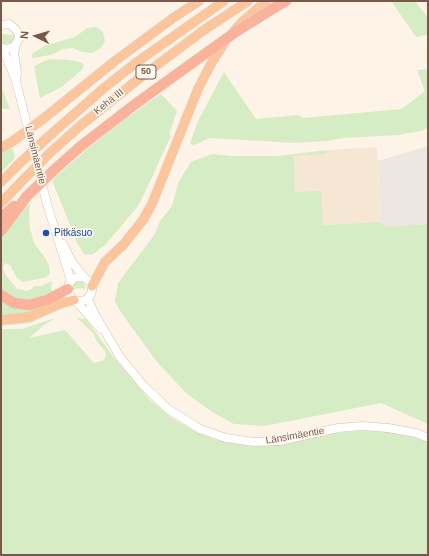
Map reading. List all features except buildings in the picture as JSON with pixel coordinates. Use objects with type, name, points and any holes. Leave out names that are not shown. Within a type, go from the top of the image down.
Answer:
[{"type":"highway","points":[[1,148],[14,141],[115,61],[173,18],[199,1]]},
{"type":"highway","name":"Kehä III","points":[[1,182],[48,137],[104,88],[137,62],[224,1]]},
{"type":"highway","name":"Kehä III","points":[[1,203],[51,152],[80,126],[151,68],[248,1]]},
{"type":"highway","points":[[92,286],[105,262],[124,244],[152,204],[198,89],[218,50],[241,23],[266,1]]},
{"type":"highway","points":[[1,218],[81,146],[134,105],[238,31],[286,1]]},
{"type":"highway","points":[[1,232],[27,196]]},
{"type":"highway","points":[[1,295],[14,303],[29,306],[47,300],[69,285]]},
{"type":"highway","points":[[1,320],[29,317],[59,304],[75,301]]},
{"type":"main road","name":"Länsimäentie","points":[[1,25],[8,24],[16,28],[19,36],[14,53],[17,72],[16,81]]},
{"type":"main road","points":[[2,48],[10,49],[16,44]]},
{"type":"main road","name":"Länsimäentie","points":[[2,48],[16,81],[69,285]]},
{"type":"main road","name":"Länsimäentie","points":[[55,229],[68,255],[84,278]]},
{"type":"main road","points":[[75,278],[87,279],[92,286],[92,294],[85,301],[75,301],[68,293],[69,285],[75,278]]},
{"type":"main road","name":"Länsimäentie","points":[[88,299],[120,357],[143,385],[168,410],[200,429],[226,438],[247,442],[280,441],[338,428],[362,426],[388,428],[416,433],[428,438]]},
{"type":"main road","name":"Länsimäentie","points":[[75,301],[107,335]]},
{"type":"shaded area","points":[[428,146],[428,224],[387,227],[380,222],[378,161]]},
{"type":"shaded area","points":[[377,147],[380,222],[323,225],[295,192],[294,156],[326,154],[328,150]]},
{"type":"green space","points":[[391,1],[415,1],[428,18],[427,35],[416,37]]},
{"type":"green space","points":[[97,27],[103,32],[105,41],[101,48],[92,53],[82,52],[73,48],[63,49],[51,55],[32,58],[32,54],[44,46],[75,37],[87,28]]},
{"type":"green space","points":[[1,34],[14,35],[14,39],[11,43],[1,43]]},
{"type":"green space","points":[[49,59],[80,62],[84,65],[82,70],[63,86],[40,98],[34,66]]},
{"type":"green space","points":[[428,69],[428,128],[421,131],[398,135],[343,138],[326,141],[295,143],[209,138],[197,144],[190,144],[197,123],[224,72],[256,119],[299,115],[303,118],[402,109],[425,91],[417,70]]},
{"type":"green space","points":[[1,86],[2,88],[10,109],[1,109]]},
{"type":"green space","points":[[161,94],[177,111],[169,134],[171,136],[147,188],[138,206],[106,244],[92,255],[84,254],[77,243],[52,180],[87,149],[126,118]]},
{"type":"green space","points":[[12,146],[15,158],[1,173],[1,150]]},
{"type":"green space","points":[[328,150],[326,154],[294,156],[295,192],[321,191],[323,225],[380,222],[387,227],[428,224],[428,424],[381,403],[265,426],[234,424],[214,413],[187,394],[157,362],[120,311],[115,301],[118,283],[155,234],[160,221],[172,206],[179,181],[191,162],[212,154],[231,156],[277,156]]},
{"type":"green space","points":[[29,204],[30,228],[34,243],[46,259],[49,266],[49,275],[44,278],[23,282],[17,278],[10,265],[4,263],[3,269],[7,277],[17,289],[27,291],[32,289],[34,286],[41,286],[52,281],[52,293],[34,300],[18,300],[4,293],[1,289],[1,237],[18,215]]},
{"type":"green space","points":[[77,281],[83,282],[86,289],[80,288],[71,290],[72,284]]},
{"type":"green space","points":[[1,299],[56,302],[25,314],[1,317]]},
{"type":"green space","points":[[60,307],[61,309],[30,323],[1,326],[1,323]]},
{"type":"green space","points":[[55,318],[29,338],[65,330],[94,363],[104,360],[106,355],[105,351],[97,342],[93,333],[77,318],[86,319],[112,355],[149,399],[172,418],[196,432],[213,439],[254,446],[269,446],[330,434],[357,431],[393,432],[428,441],[428,555],[1,555],[1,329],[22,329]]},
{"type":"place","name":"Pitkäsuo","points":[[46,233]]}]
